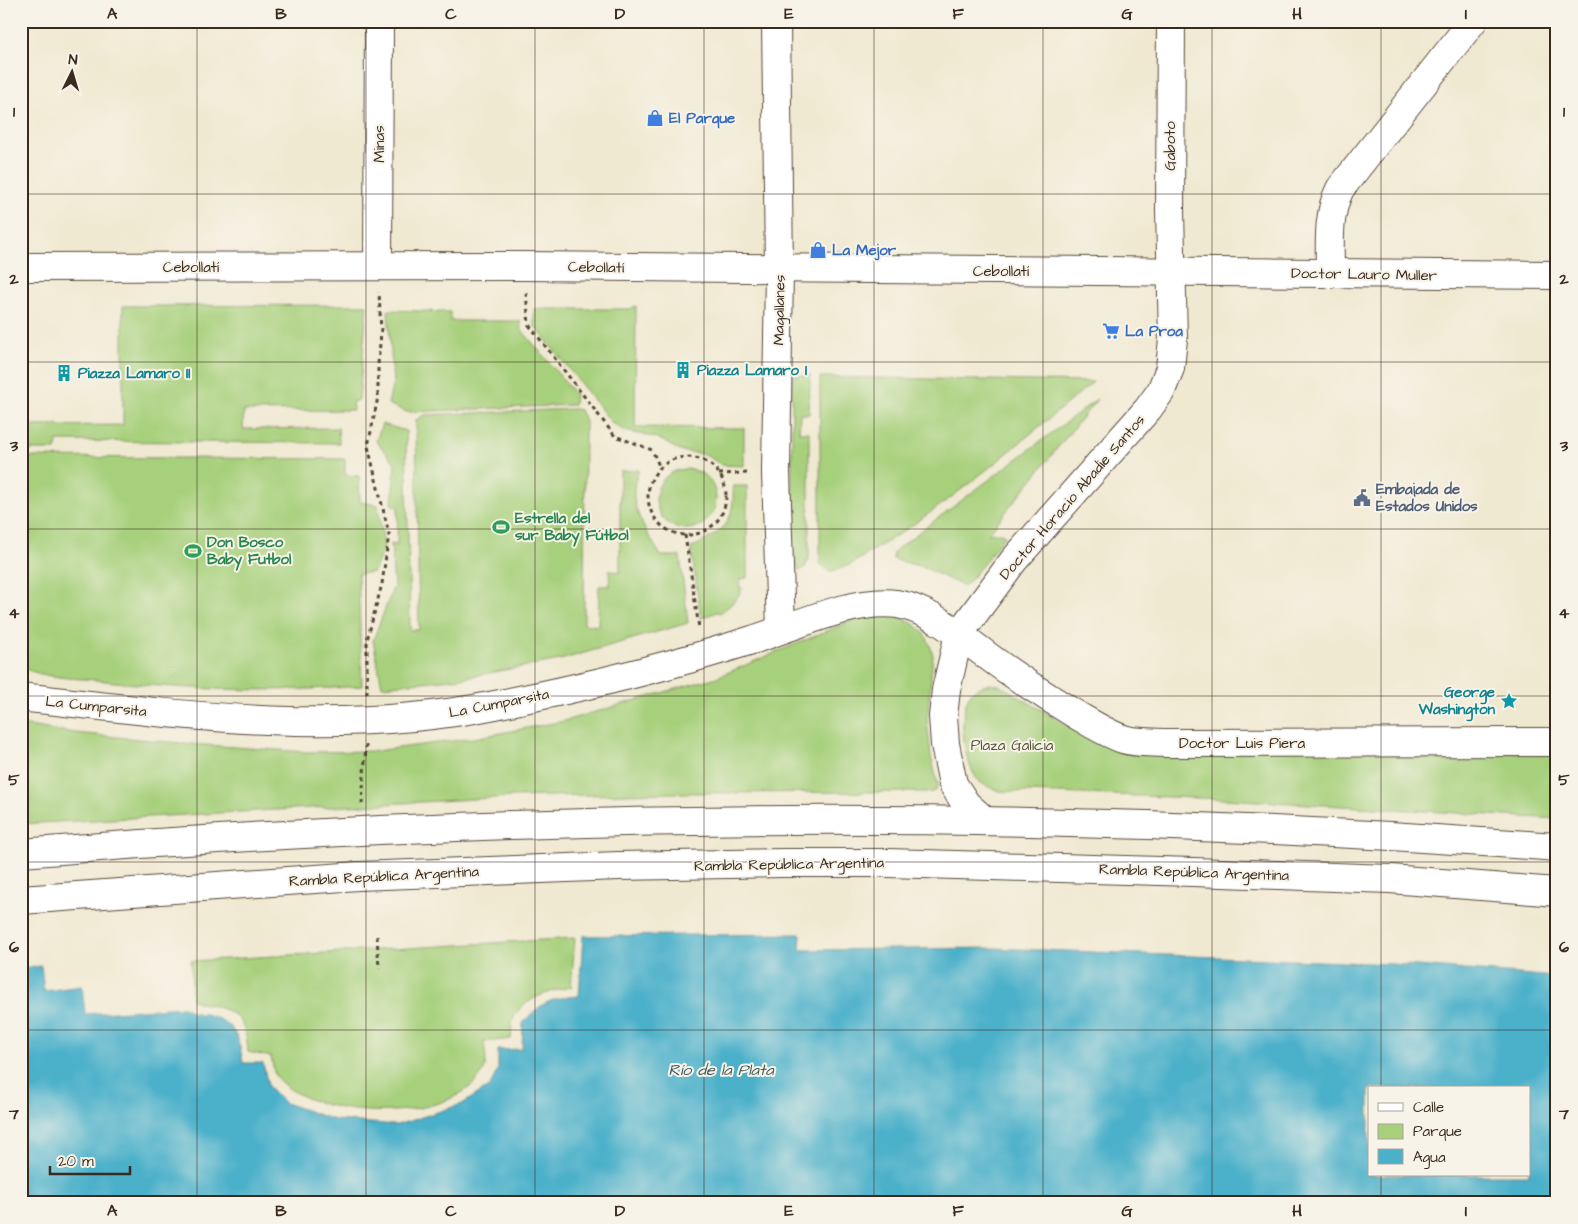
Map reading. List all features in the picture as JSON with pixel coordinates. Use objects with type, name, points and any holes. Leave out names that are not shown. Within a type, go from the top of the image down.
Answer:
[{"type":"street","name":"Minas","points":[[378,266],[379,21]]},
{"type":"street","name":"Magallanes","points":[[776,21],[779,270],[776,472],[781,629]]},
{"type":"street","name":"Gaboto","points":[[1170,271],[1171,21]]},
{"type":"street","points":[[1330,274],[1332,214],[1336,197],[1343,184],[1473,21]]},
{"type":"street","name":"Cebollatí","points":[[21,267],[523,266],[779,270],[1170,271]]},
{"type":"street","name":"Doctor Lauro Muller","points":[[1170,271],[1557,275]]},
{"type":"street","name":"Doctor Horacio Abadie Santos","points":[[985,821],[966,804],[953,784],[945,744],[943,716],[946,690],[959,634],[1014,560],[1161,392],[1170,368],[1173,340],[1170,271]]},
{"type":"street","name":"La Cumparsita","points":[[21,698],[176,714],[272,720],[367,721],[417,718],[491,706],[596,684],[706,653],[860,605],[896,604],[919,610],[959,634]]},
{"type":"street","name":"Doctor Luis Piera","points":[[959,634],[1029,686],[1094,725],[1125,740],[1165,743],[1557,742]]},
{"type":"street","points":[[21,853],[360,831],[618,822],[891,819],[1194,826],[1391,835],[1557,847]]},
{"type":"street","name":"Rambla República Argentina","points":[[21,900],[358,876],[609,867],[802,863],[888,863],[1390,880],[1557,892]]},
{"type":"path","points":[[360,831],[367,721],[367,640],[382,584],[389,534],[368,446],[378,397],[378,364],[381,334],[378,266]]},
{"type":"path","points":[[523,266],[529,325],[616,436],[652,450],[660,468]]},
{"type":"path","points":[[677,459],[697,459],[709,464],[718,474],[724,485],[726,497],[724,509],[718,520],[709,528],[697,534],[685,535],[673,532],[662,526],[653,516],[648,504],[648,491],[652,479],[660,468],[677,459]]},
{"type":"path","points":[[685,535],[696,619],[706,653]]},
{"type":"path","points":[[377,936],[379,968]]},
{"type":"green space","points":[[367,305],[359,400],[352,402],[353,410],[244,411],[243,429],[338,428],[339,443],[57,441],[56,450],[21,450],[21,426],[123,425],[123,306]]},
{"type":"green space","points":[[636,306],[635,427],[744,428],[744,466],[722,465],[704,454],[680,451],[658,438],[625,431],[612,423],[534,325],[534,309],[630,309]]},
{"type":"green space","points":[[388,310],[450,312],[451,321],[520,321],[521,329],[575,394],[574,405],[407,412],[388,404],[393,383]]},
{"type":"green space","points":[[810,375],[809,414],[800,414],[799,432],[809,432],[809,558],[805,567],[799,571],[792,549],[792,376]]},
{"type":"green space","points":[[820,377],[1093,382],[986,471],[930,513],[851,564],[840,569],[828,571],[820,563]]},
{"type":"green space","points":[[1097,399],[988,534],[1002,533],[1005,536],[968,583],[963,586],[923,567],[893,559],[893,553],[898,548]]},
{"type":"green space","points":[[580,410],[585,420],[584,624],[598,626],[599,586],[610,586],[609,571],[620,572],[620,471],[639,470],[634,493],[638,515],[661,556],[680,556],[688,623],[560,660],[462,678],[382,686],[373,640],[394,586],[391,544],[397,545],[398,506],[392,505],[395,463],[376,441],[382,424],[406,431],[410,630],[419,630],[416,420],[424,415]]},
{"type":"green space","points":[[21,457],[345,459],[345,475],[359,476],[360,502],[378,505],[384,547],[374,572],[358,574],[362,686],[262,690],[196,688],[58,677],[30,671],[21,667]]},
{"type":"green space","points":[[686,469],[702,474],[707,478],[711,483],[716,499],[711,515],[707,520],[702,524],[686,529],[670,524],[665,520],[661,515],[656,499],[661,483],[665,478],[670,474]]},
{"type":"green space","points":[[733,486],[747,486],[747,578],[741,579],[739,585],[742,589],[730,606],[720,613],[717,612],[701,618],[691,548],[711,537],[725,525],[732,509]]},
{"type":"green space","points":[[884,613],[916,625],[926,636],[933,655],[927,720],[931,757],[938,785],[936,790],[932,792],[665,793],[511,797],[21,824],[21,725],[75,733],[190,744],[307,752],[376,751],[474,738],[564,721],[717,677],[853,620]]},
{"type":"green space","name":"Plaza Galicia","points":[[990,684],[999,685],[1082,734],[1557,754],[1557,819],[1225,799],[998,791],[980,782],[974,774],[969,764],[964,738],[964,711],[967,700],[974,690]]},
{"type":"green space","points":[[575,938],[571,987],[546,993],[523,1006],[513,1019],[511,1039],[484,1042],[485,1069],[467,1089],[443,1101],[414,1109],[383,1111],[351,1109],[321,1103],[295,1093],[277,1078],[271,1057],[248,1052],[243,1027],[233,1014],[226,1010],[192,1000],[191,961]]},
{"type":"water","name":"Río de la Plata","points":[[801,934],[800,950],[993,948],[1392,964],[1557,977],[1557,1203],[21,1203],[21,968],[41,966],[44,991],[82,986],[85,1014],[184,1007],[194,1013],[209,1015],[225,1023],[235,1033],[243,1063],[263,1063],[268,1086],[285,1103],[334,1120],[397,1125],[462,1104],[490,1086],[498,1069],[498,1050],[522,1049],[523,1023],[547,1002],[579,996],[583,936]]},
{"type":"place","name":"El Parque","points":[[655,118]]},
{"type":"place","name":"La Mejor","points":[[818,250]]},
{"type":"place","name":"La Proa","points":[[1111,331]]},
{"type":"place","name":"Piazza Lamaro I","points":[[683,370]]},
{"type":"place","name":"Piazza Lamaro II","points":[[64,373]]},
{"type":"place","name":"Embajada de Estados Unidos","points":[[1362,498]]},
{"type":"place","name":"Estrella del sur Baby Fútbol","points":[[501,527]]},
{"type":"place","name":"Don Bosco Baby Futbol","points":[[193,551]]},
{"type":"place","name":"George Washington","points":[[1509,701]]}]
